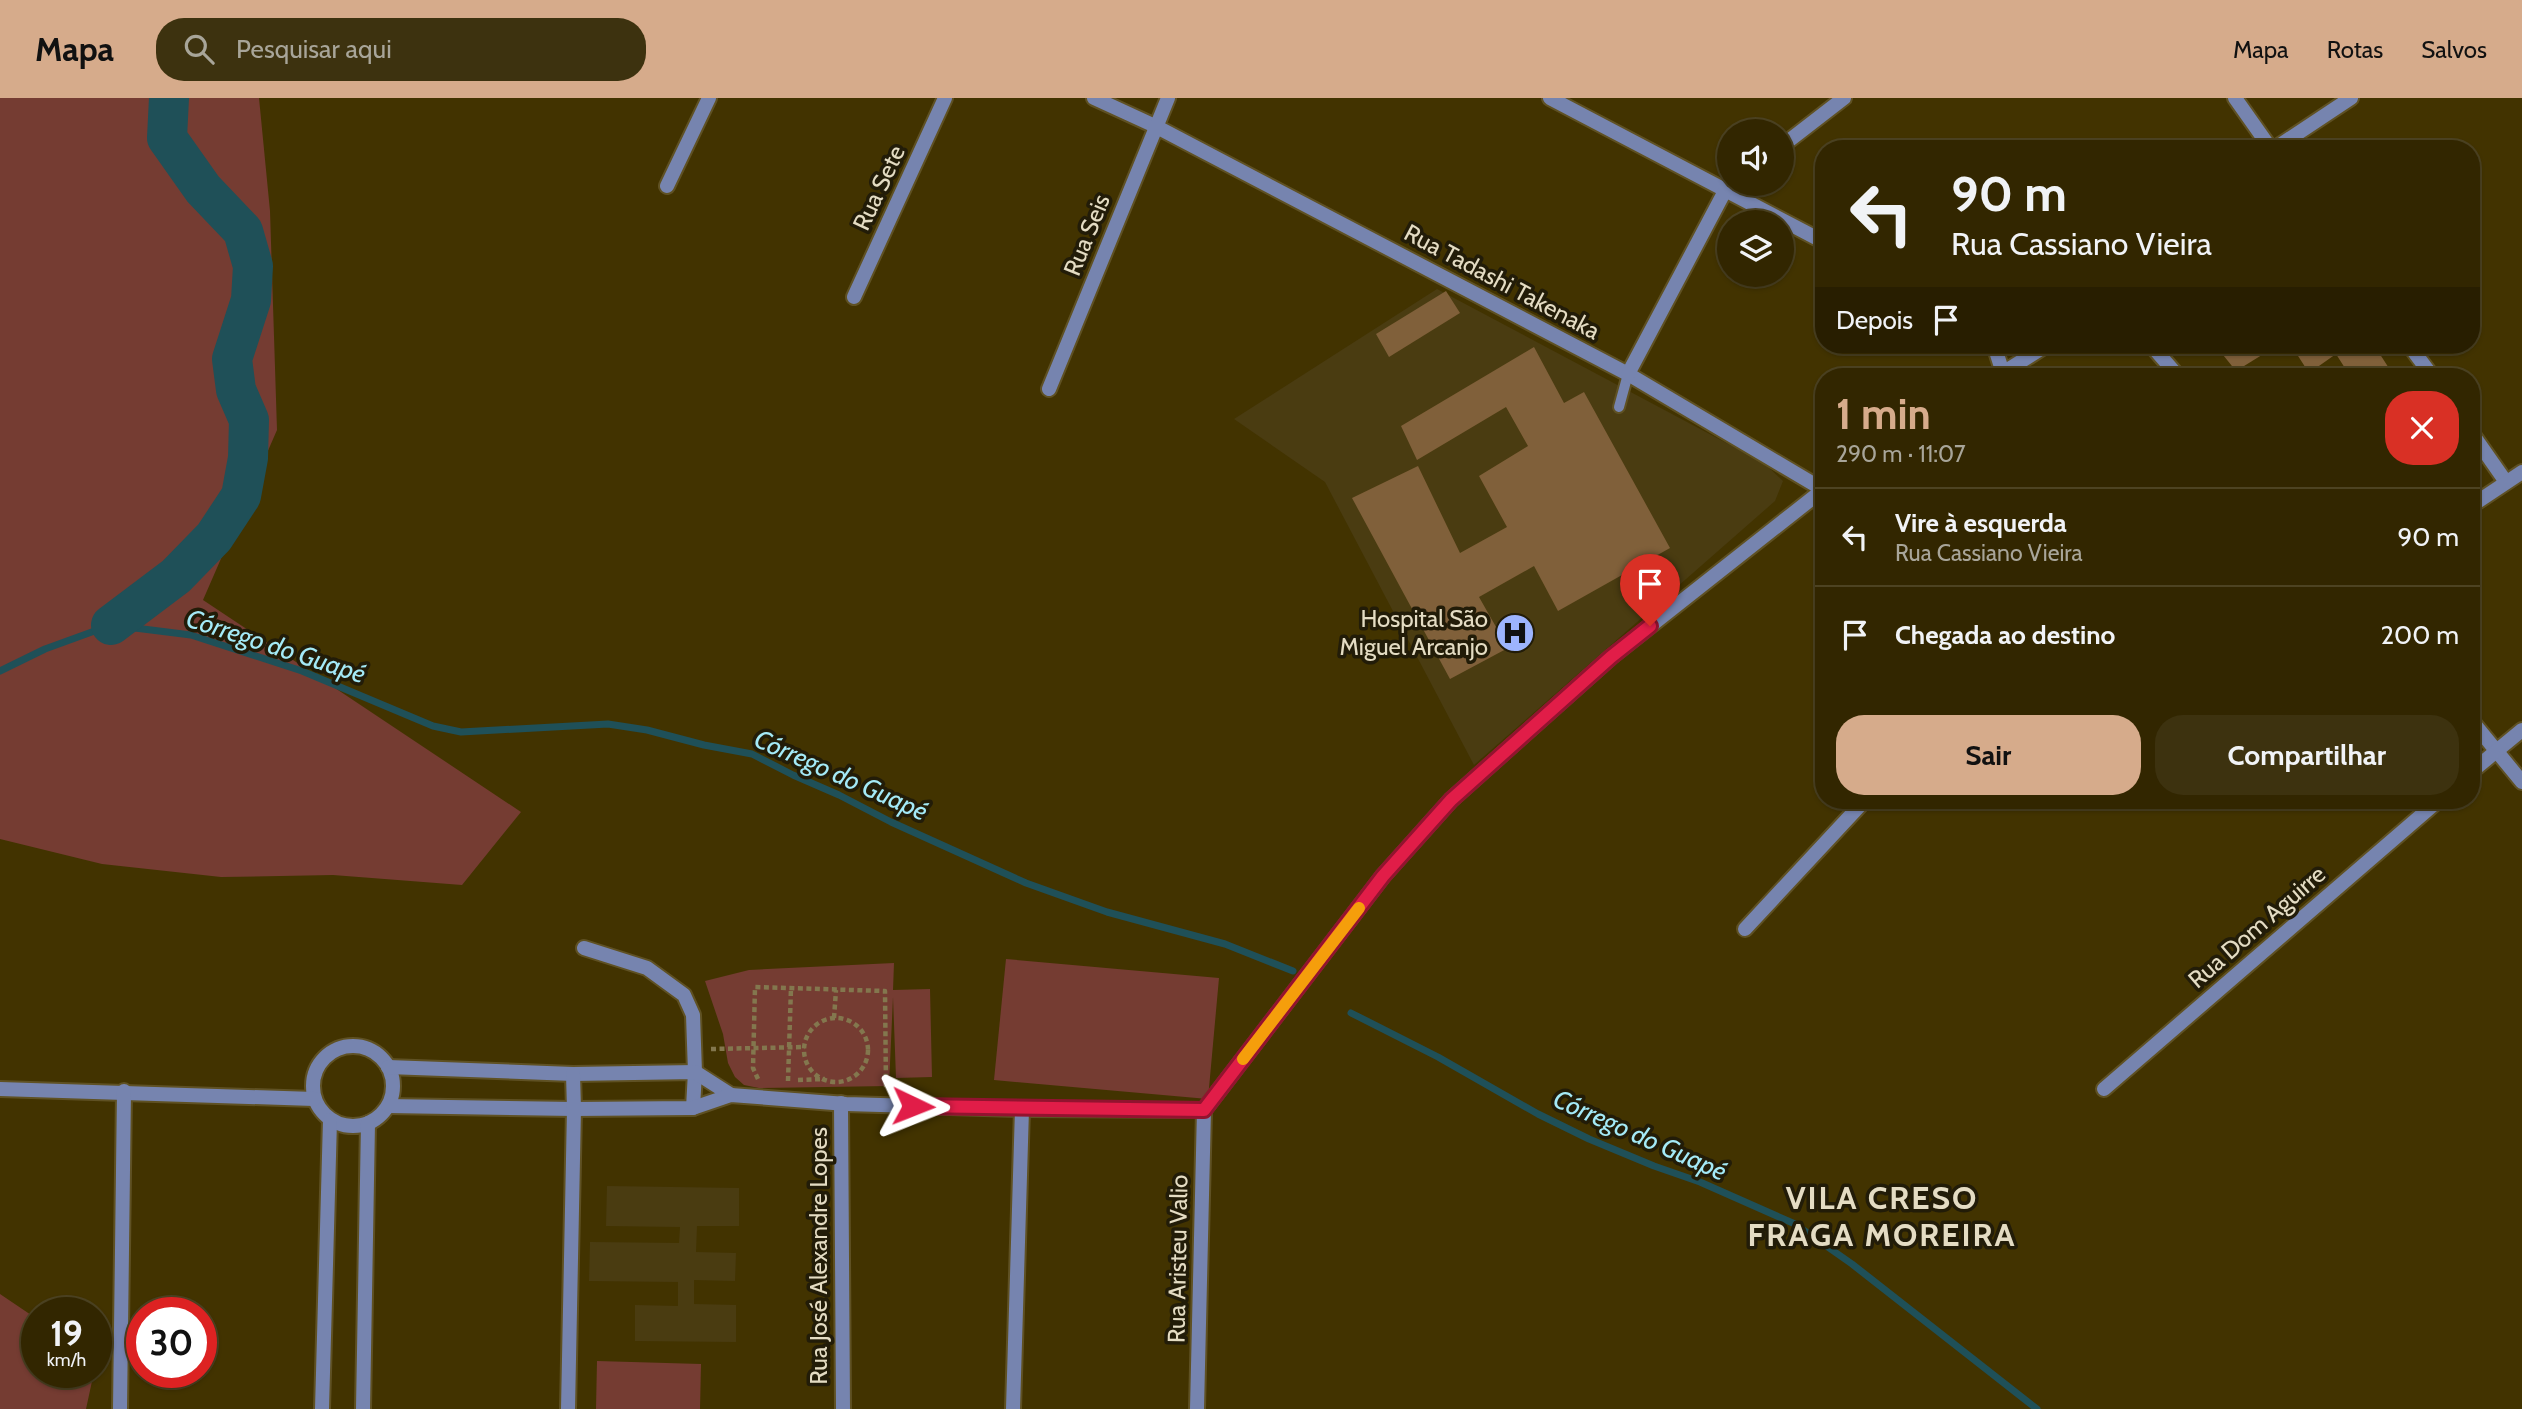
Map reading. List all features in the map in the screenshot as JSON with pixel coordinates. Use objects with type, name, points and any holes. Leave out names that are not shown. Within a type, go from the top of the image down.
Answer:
[{"type":"street","points":[[667,186],[709,98]]},
{"type":"street","name":"Rua Sete","points":[[854,297],[945,98]]},
{"type":"street","name":"Rua Tadashi Takenaka","points":[[1094,98],[1155,126],[1628,374],[1815,484]]},
{"type":"street","name":"Rua Seis","points":[[1049,389],[1168,98]]},
{"type":"street","points":[[1550,98],[1717,180]]},
{"type":"street","points":[[1794,137],[1844,98]]},
{"type":"street","points":[[2235,98],[2266,140]]},
{"type":"street","points":[[2287,140],[2351,98]]},
{"type":"street","points":[[1628,374],[1725,196]]},
{"type":"street","points":[[1747,196],[1815,237]]},
{"type":"street","points":[[2011,368],[2033,354]]},
{"type":"street","points":[[2159,354],[2171,368]]},
{"type":"street","points":[[2480,445],[2506,482]]},
{"type":"street","points":[[2480,500],[2522,472]]},
{"type":"street","points":[[388,1105],[574,1109],[693,1108],[731,1095],[886,1105],[1204,1110],[1383,876],[1451,800],[1611,657],[1815,495]]},
{"type":"street","points":[[2480,764],[2522,730]]},
{"type":"street","points":[[2480,731],[2522,782]]},
{"type":"street","points":[[1745,929],[1858,809]]},
{"type":"street","name":"Rua Dom Aguirre","points":[[2104,1089],[2429,809]]},
{"type":"street","points":[[584,948],[647,968],[684,995],[693,1015],[693,1108]]},
{"type":"street","points":[[356,1045],[369,1048],[388,1066],[393,1079],[393,1093],[388,1105],[368,1124],[342,1125],[330,1120],[320,1111],[314,1099],[314,1073],[330,1053],[342,1047],[356,1045]]},
{"type":"street","points":[[388,1066],[573,1074],[695,1072],[731,1095]]},
{"type":"street","points":[[568,1409],[573,1074]]},
{"type":"street","points":[[0,1089],[314,1099]]},
{"type":"street","points":[[120,1409],[124,1091]]},
{"type":"street","name":"Rua José Alexandre Lopes","points":[[841,1103],[843,1409]]},
{"type":"street","points":[[1013,1409],[1022,1109]]},
{"type":"street","name":"Rua Aristeu Valio","points":[[1196,1409],[1204,1110]]},
{"type":"street","points":[[323,1409],[330,1120]]},
{"type":"street","points":[[363,1409],[368,1124]]},
{"type":"lane","points":[[1619,407],[1628,374]]},
{"type":"path","points":[[762,1082],[754,1073],[755,987],[886,991],[886,1105]]},
{"type":"path","points":[[788,1081],[791,988]]},
{"type":"path","points":[[834,1018],[836,990]]},
{"type":"path","points":[[775,1081],[825,1079],[840,1082],[859,1072],[868,1054],[868,1043],[857,1026],[848,1020],[834,1018],[818,1023],[810,1031],[805,1047],[806,1061],[811,1070],[825,1079]]},
{"type":"path","points":[[694,1049],[805,1047]]},
{"type":"shaded area","points":[[0,98],[259,98],[270,211],[277,430],[203,600],[521,812],[462,885],[333,875],[221,877],[102,864],[0,839]]},
{"type":"shaded area","name":"Hospital São Miguel Arcanjo","points":[[1437,289],[1764,463],[1783,481],[1775,501],[1474,765],[1325,482],[1234,419]]},
{"type":"shaded area","points":[[1006,959],[1219,978],[1208,1099],[994,1080]]},
{"type":"shaded area","points":[[894,963],[893,990],[930,989],[932,1077],[896,1078],[893,997],[889,1086],[759,1088],[744,1085],[735,1077],[728,1063],[723,1034],[705,981],[749,970]]},
{"type":"shaded area","points":[[607,1186],[739,1188],[739,1226],[697,1226],[696,1252],[736,1253],[735,1281],[694,1280],[694,1304],[736,1305],[736,1342],[635,1341],[635,1305],[678,1306],[678,1282],[589,1281],[590,1242],[679,1243],[680,1227],[606,1226]]},
{"type":"shaded area","points":[[0,1294],[21,1308],[21,1388],[91,1388],[86,1409],[0,1409]]},
{"type":"shaded area","points":[[597,1361],[701,1364],[700,1409],[596,1409]]},
{"type":"building","points":[[1446,291],[1460,313],[1389,357],[1376,334]]},
{"type":"building","points":[[1534,347],[1564,403],[1584,392],[1670,548],[1558,611],[1534,566],[1479,597],[1508,648],[1450,679],[1352,498],[1418,466],[1460,553],[1507,527],[1479,476],[1528,446],[1506,407],[1417,460],[1401,426]]},
{"type":"building","points":[[2222,354],[2263,354],[2241,368],[2234,368]]},
{"type":"building","points":[[2297,354],[2336,354],[2316,368],[2306,368]]},
{"type":"building","points":[[2336,354],[2380,354],[2389,368],[2345,368]]},
{"type":"waterway","points":[[111,625],[176,576],[214,537],[241,496],[248,458],[249,420],[236,390],[232,359],[251,300],[253,266],[243,231],[203,189],[167,138],[169,98]]},
{"type":"waterway","name":"Córrego do Guapé","points":[[0,671],[45,649],[111,625],[191,635],[302,671],[433,726],[461,732],[608,724],[752,754],[891,822],[1026,883],[1107,912],[1225,944],[1293,971]]},
{"type":"waterway","name":"Córrego do Guapé","points":[[1351,1013],[1589,1139],[1700,1182],[1795,1224],[1852,1264],[2037,1409]]},
{"type":"slow traffic","points":[[1243,1059],[1359,908]]},
{"type":"place","name":"Hospital São Miguel Arcanjo","points":[[1515,633]]},
{"type":"district","name":"VILA CRESO FRAGA MOREIRA","points":[[1882,1216]]},
{"type":"route","points":[[913,1106],[1204,1110],[1383,876],[1451,800],[1611,657],[1650,626]]}]
